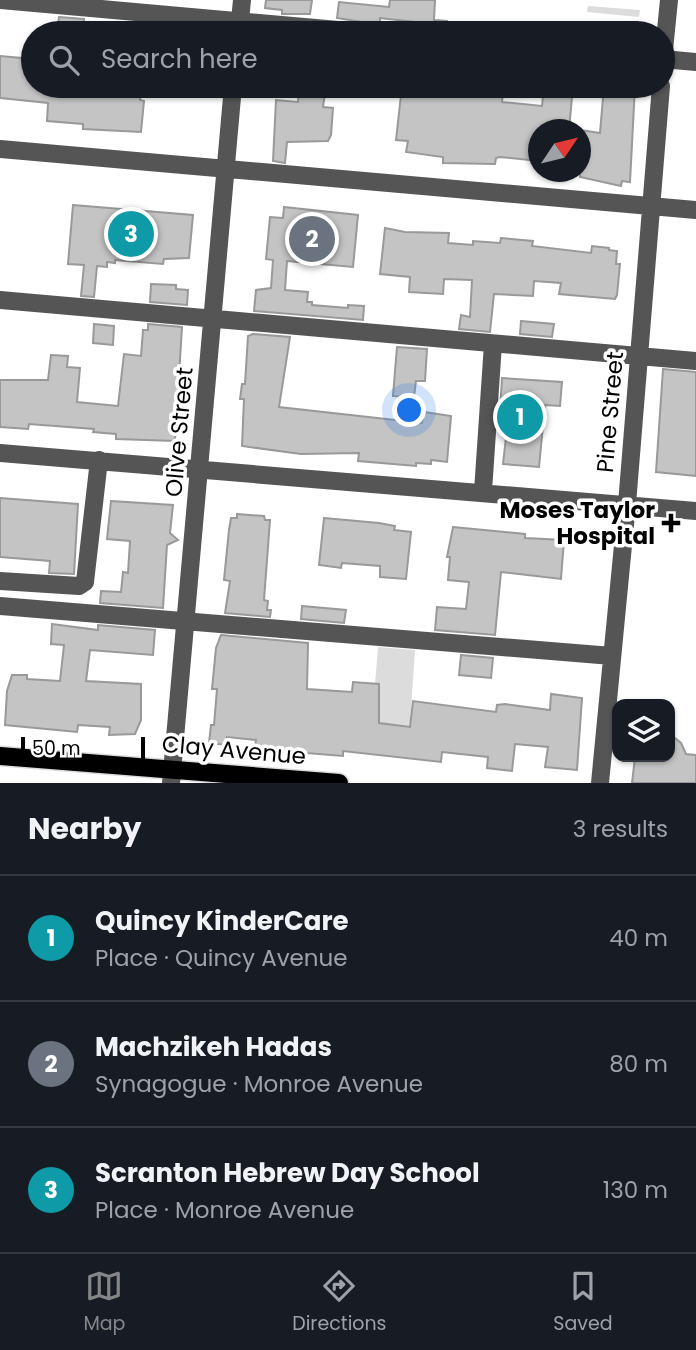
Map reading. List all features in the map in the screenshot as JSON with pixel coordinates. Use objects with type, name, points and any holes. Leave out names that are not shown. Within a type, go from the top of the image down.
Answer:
[{"type":"main road","name":"Clay Avenue","points":[[0,756],[171,776],[339,783]]},
{"type":"street","points":[[0,0],[186,21]]},
{"type":"street","points":[[240,21],[242,0]]},
{"type":"street","points":[[667,21],[669,0]]},
{"type":"street","points":[[675,60],[696,62]]},
{"type":"street","name":"Olive Street","points":[[171,776],[201,468],[232,98]]},
{"type":"street","name":"Pine Street","points":[[600,783],[627,504],[660,98]]},
{"type":"street","points":[[0,149],[696,210]]},
{"type":"street","points":[[0,300],[696,360]]},
{"type":"street","points":[[483,491],[493,344]]},
{"type":"street","points":[[0,453],[483,491],[696,511]]},
{"type":"street","points":[[0,581],[79,586],[85,582],[99,460]]},
{"type":"street","points":[[0,606],[612,656]]},
{"type":"shaded area","points":[[588,6],[640,10],[639,17],[587,12]]},
{"type":"shaded area","points":[[378,647],[415,650],[409,738],[379,723],[379,685],[375,684]]},
{"type":"building","points":[[266,0],[312,0],[310,14],[282,14],[282,10],[265,8]]},
{"type":"building","points":[[390,0],[435,0],[434,20],[447,21],[380,18],[380,21],[355,21],[337,18],[339,2],[389,7]]},
{"type":"building","points":[[59,17],[84,19],[84,21],[58,21]]},
{"type":"building","points":[[0,56],[21,58],[21,98],[140,98],[144,101],[141,132],[83,129],[83,124],[47,121],[48,103],[0,98]]},
{"type":"building","points":[[298,98],[324,98],[323,107],[333,108],[331,135],[328,141],[287,142],[285,163],[273,161],[276,100],[298,102]]},
{"type":"building","points":[[401,98],[502,98],[502,102],[542,106],[543,98],[572,98],[570,119],[528,119],[528,160],[500,157],[496,158],[495,164],[443,163],[443,157],[406,152],[408,141],[396,140]]},
{"type":"building","points":[[603,98],[634,98],[630,182],[622,181],[621,186],[591,179],[591,132],[600,133]]},
{"type":"building","points":[[73,205],[193,215],[189,258],[164,259],[163,264],[115,260],[115,263],[107,262],[107,267],[97,266],[94,297],[81,296],[84,265],[68,264]]},
{"type":"building","points":[[284,207],[358,215],[353,267],[287,261],[285,290],[308,292],[307,302],[312,302],[312,305],[348,308],[348,305],[364,306],[363,320],[254,311],[256,290],[271,288],[273,260],[266,259],[270,217],[283,218]]},
{"type":"building","points":[[385,228],[405,232],[449,233],[448,243],[500,243],[501,238],[533,241],[532,246],[591,253],[592,246],[609,248],[617,251],[616,264],[620,264],[617,295],[615,299],[559,294],[561,283],[534,281],[533,296],[494,294],[490,332],[459,329],[461,315],[470,317],[472,280],[444,279],[443,294],[409,292],[410,277],[380,274]]},
{"type":"building","points":[[151,284],[176,285],[176,289],[188,290],[187,305],[150,302]]},
{"type":"building","points":[[521,321],[554,324],[552,337],[520,334]]},
{"type":"building","points":[[94,324],[114,326],[113,345],[93,343]]},
{"type":"building","points":[[148,324],[182,327],[175,441],[116,439],[116,434],[93,432],[94,429],[29,424],[28,429],[0,427],[0,380],[48,380],[51,355],[68,356],[67,367],[80,368],[77,402],[118,406],[124,354],[141,356],[143,330],[148,330]]},
{"type":"building","points":[[253,334],[290,337],[279,407],[422,423],[424,412],[451,416],[447,462],[431,460],[431,464],[416,463],[416,466],[358,461],[359,453],[301,454],[242,446],[244,399],[240,399],[242,384],[245,384],[248,336]]},
{"type":"building","points":[[397,347],[427,349],[425,381],[416,381],[414,397],[393,396]]},
{"type":"building","points":[[663,369],[696,372],[696,476],[656,472]]},
{"type":"building","points":[[502,378],[562,382],[560,406],[545,405],[539,467],[503,464],[507,428],[499,428]]},
{"type":"building","points":[[0,498],[78,504],[74,574],[49,573],[50,561],[0,557]]},
{"type":"building","points":[[111,501],[173,505],[170,533],[178,540],[167,545],[163,608],[100,603],[101,591],[121,592],[123,572],[128,573],[130,541],[107,539]]},
{"type":"building","points":[[237,514],[264,516],[265,520],[270,520],[264,600],[268,601],[267,610],[271,610],[270,617],[225,613],[230,581],[224,580],[229,530],[231,518],[237,518]]},
{"type":"building","points":[[324,518],[379,523],[395,526],[394,530],[411,532],[406,579],[380,577],[380,566],[342,563],[341,568],[319,565]]},
{"type":"building","points":[[453,527],[525,534],[525,538],[564,540],[561,579],[501,572],[495,635],[435,630],[437,607],[466,609],[469,582],[448,580],[450,557],[447,557]]},
{"type":"building","points":[[302,606],[346,610],[344,623],[301,619]]},
{"type":"building","points":[[52,624],[98,630],[98,625],[155,630],[153,655],[90,650],[86,681],[141,684],[141,720],[135,734],[109,735],[110,727],[78,725],[77,732],[5,725],[7,691],[12,675],[27,675],[27,679],[60,681],[64,645],[51,644]]},
{"type":"building","points":[[221,635],[308,643],[307,689],[352,692],[353,682],[379,684],[379,723],[410,727],[413,701],[496,712],[497,705],[505,704],[550,710],[551,694],[582,698],[577,770],[545,767],[548,747],[515,744],[512,771],[487,768],[488,757],[442,752],[441,762],[343,751],[343,756],[306,753],[255,746],[256,740],[227,737],[227,745],[209,743],[211,725],[214,725],[217,689],[212,689],[216,648]]},
{"type":"building","points":[[461,655],[493,658],[491,678],[459,675]]},
{"type":"building","points":[[675,738],[681,743],[686,754],[696,755],[696,783],[632,783],[634,762],[675,762]]},
{"type":"place","name":"Scranton Hebrew Day School","points":[[131,234]]},
{"type":"place","name":"Machzikeh Hadas","points":[[312,239]]},
{"type":"place","name":"Quincy KinderCare","points":[[520,417]]},
{"type":"place","name":"Moses Taylor Hospital","points":[[671,523]]}]
